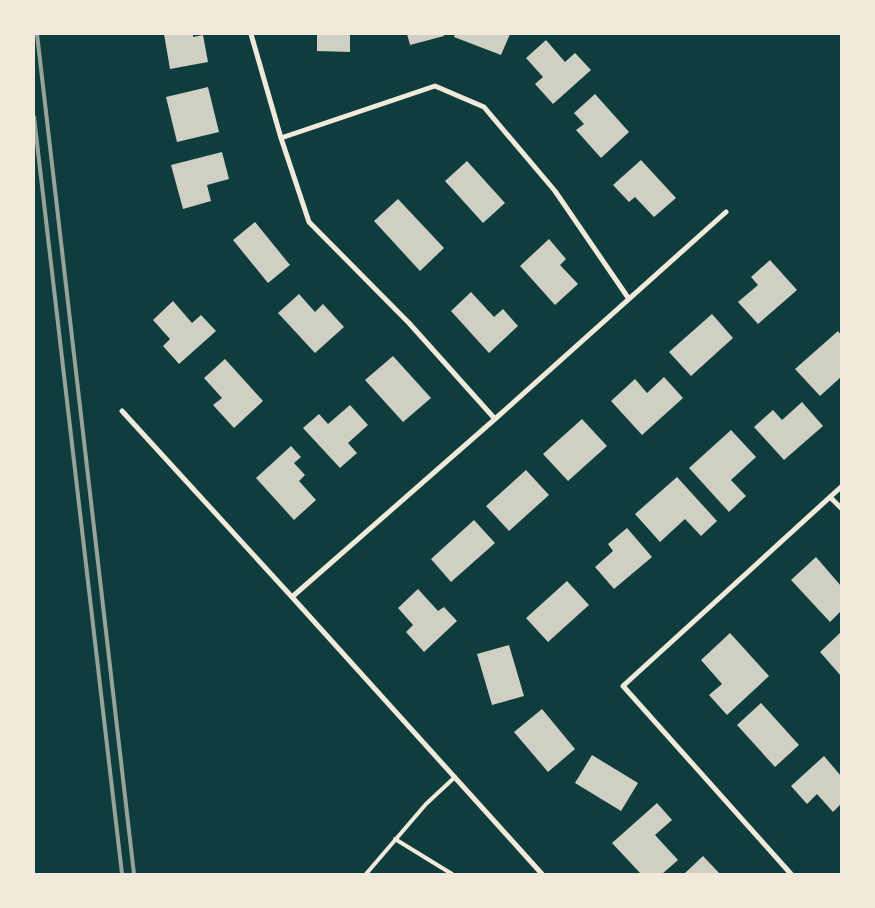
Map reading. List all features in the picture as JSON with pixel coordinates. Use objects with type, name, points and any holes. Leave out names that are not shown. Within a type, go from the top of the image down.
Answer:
[{"type":"street","points":[[250,34],[309,222],[409,323],[495,419]]},
{"type":"street","points":[[282,138],[435,86],[484,107],[555,191],[629,299]]},
{"type":"street","points":[[292,597],[495,419],[726,212]]},
{"type":"street","points":[[122,411],[542,874]]},
{"type":"street","points":[[791,874],[623,686],[841,487]]},
{"type":"street","points":[[830,497],[841,508]]},
{"type":"lane","points":[[366,874],[426,804],[455,777]]},
{"type":"lane","points":[[395,840],[452,874]]},
{"type":"building","points":[[164,34],[193,34],[193,37],[203,35],[208,62],[170,69]]},
{"type":"building","points":[[317,34],[350,34],[350,52],[317,51]]},
{"type":"building","points":[[407,34],[444,34],[444,36],[410,45]]},
{"type":"building","points":[[455,34],[510,34],[501,55],[454,37]]},
{"type":"building","points":[[546,40],[565,62],[575,53],[591,70],[553,104],[535,84],[543,77],[526,58]]},
{"type":"building","points":[[208,87],[219,132],[177,142],[166,97]]},
{"type":"building","points":[[595,94],[629,132],[601,158],[576,130],[584,124],[574,113]]},
{"type":"building","points":[[222,152],[229,179],[207,185],[211,201],[183,209],[171,165]]},
{"type":"building","points":[[641,160],[676,198],[654,217],[635,197],[629,202],[613,185]]},
{"type":"building","points":[[467,161],[505,203],[483,223],[445,181]]},
{"type":"building","points":[[398,199],[444,248],[420,271],[374,221]]},
{"type":"building","points":[[255,222],[290,265],[268,283],[233,240]]},
{"type":"building","points":[[549,239],[566,259],[560,265],[578,284],[555,305],[520,266]]},
{"type":"building","points":[[770,260],[797,290],[758,324],[738,302],[758,285],[751,277]]},
{"type":"building","points":[[471,292],[494,317],[503,309],[518,326],[489,353],[451,311]]},
{"type":"building","points":[[299,294],[315,312],[323,304],[344,327],[315,353],[278,313]]},
{"type":"building","points":[[173,301],[192,323],[201,315],[216,331],[179,364],[163,346],[170,339],[153,320]]},
{"type":"building","points":[[712,314],[733,338],[691,376],[669,352]]},
{"type":"building","points":[[838,331],[841,335],[841,377],[820,396],[795,369]]},
{"type":"building","points":[[393,356],[431,398],[403,422],[365,380]]},
{"type":"building","points":[[225,359],[263,401],[234,428],[213,405],[222,398],[204,378]]},
{"type":"building","points":[[664,377],[683,398],[642,435],[611,401],[635,379],[647,393]]},
{"type":"building","points":[[802,402],[823,426],[784,460],[754,427],[773,410],[782,420]]},
{"type":"building","points":[[350,405],[368,425],[348,443],[357,453],[340,468],[303,428],[319,414],[328,424]]},
{"type":"building","points":[[582,419],[607,446],[568,481],[543,454]]},
{"type":"building","points":[[731,430],[756,457],[731,480],[746,496],[729,512],[689,468]]},
{"type":"building","points":[[291,446],[301,457],[294,463],[305,475],[299,481],[316,500],[294,520],[256,478]]},
{"type":"building","points":[[526,470],[549,495],[509,531],[486,506]]},
{"type":"building","points":[[677,477],[717,521],[701,536],[685,519],[660,542],[635,514]]},
{"type":"building","points":[[474,520],[495,543],[451,582],[431,559]]},
{"type":"building","points":[[627,528],[652,557],[614,589],[595,567],[613,551],[608,544]]},
{"type":"building","points":[[816,557],[841,586],[841,611],[830,622],[791,580]]},
{"type":"building","points":[[567,581],[589,605],[548,642],[526,618]]},
{"type":"building","points":[[418,589],[438,611],[444,607],[457,621],[424,652],[406,632],[413,625],[398,608]]},
{"type":"building","points":[[841,632],[841,676],[820,652]]},
{"type":"building","points":[[730,633],[769,676],[727,715],[709,695],[722,684],[701,660]]},
{"type":"building","points":[[509,645],[524,696],[492,705],[477,654]]},
{"type":"building","points":[[761,703],[799,745],[775,767],[737,725]]},
{"type":"building","points":[[542,709],[575,749],[548,772],[514,732]]},
{"type":"building","points":[[592,755],[638,783],[621,811],[575,783]]},
{"type":"building","points":[[824,756],[841,776],[841,804],[833,812],[817,794],[807,804],[791,786]]},
{"type":"building","points":[[657,803],[672,820],[655,835],[678,860],[662,874],[641,874],[612,843]]},
{"type":"building","points":[[703,856],[720,874],[684,874]]},
{"type":"railway","points":[[37,34],[134,874]]},
{"type":"railway","points":[[34,117],[122,874]]}]
